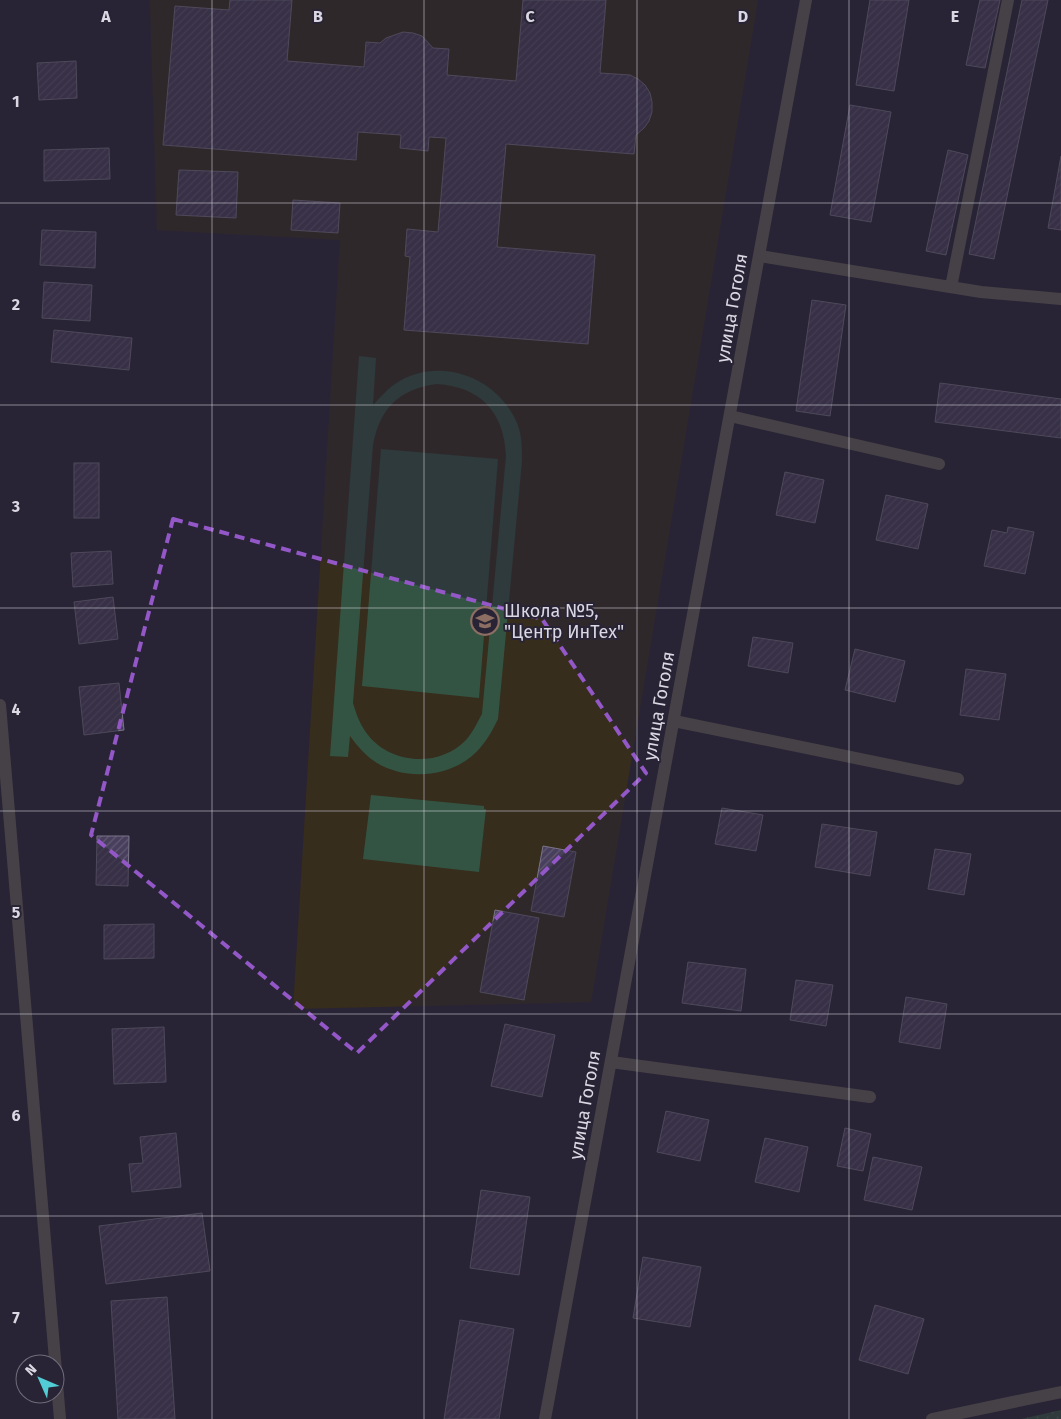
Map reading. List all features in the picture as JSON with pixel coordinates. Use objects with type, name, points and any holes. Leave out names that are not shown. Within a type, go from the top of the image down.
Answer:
[{"type":"street","name":"улица Гоголя","points":[[545,1419],[806,0]]},
{"type":"street","points":[[951,287],[1008,0]]},
{"type":"street","points":[[760,256],[981,292],[1061,299]]},
{"type":"street","points":[[730,416],[939,464]]},
{"type":"street","points":[[0,705],[60,1419]]},
{"type":"street","points":[[674,721],[958,779]]},
{"type":"street","points":[[611,1062],[870,1097]]},
{"type":"street","points":[[932,1419],[1061,1392]]},
{"type":"highlighted area","points":[[173,519],[542,619],[646,773],[357,1053],[91,835]]},
{"type":"shaded area","name":"Школа №5, \"Центр ИнТех\"","points":[[150,0],[758,0],[591,1002],[293,1009],[340,240],[157,230]]},
{"type":"green space","points":[[359,356],[376,358],[373,405],[392,386],[412,375],[429,371],[447,371],[465,375],[481,382],[496,393],[508,407],[517,423],[521,442],[522,461],[498,719],[488,738],[470,758],[458,765],[431,774],[403,773],[377,763],[359,748],[350,736],[348,757],[330,756]],"holes":[[[437,384],[453,386],[478,396],[495,415],[501,427],[506,456],[482,714],[466,740],[455,749],[428,759],[413,759],[399,756],[375,742],[361,724],[353,703],[373,445],[381,421],[393,402],[412,390]]]},
{"type":"green space","points":[[381,449],[498,459],[479,698],[362,686]]},
{"type":"green space","points":[[371,795],[484,806],[484,809],[486,809],[479,872],[363,859]]},
{"type":"green space","points":[[1061,1410],[1061,1419],[1021,1419]]},
{"type":"building","points":[[230,0],[292,0],[287,61],[364,67],[366,42],[380,43],[386,38],[403,32],[422,36],[433,48],[449,49],[447,75],[516,81],[523,0],[606,0],[600,73],[630,75],[645,85],[650,93],[652,102],[652,112],[649,121],[636,135],[634,154],[506,144],[497,247],[595,255],[588,344],[404,330],[410,257],[405,256],[407,229],[438,232],[446,138],[429,137],[428,151],[400,148],[401,135],[358,132],[356,160],[163,145],[175,6],[229,10]]},
{"type":"building","points":[[870,0],[909,0],[894,91],[856,85]]},
{"type":"building","points":[[980,0],[1000,0],[985,68],[966,65]]},
{"type":"building","points":[[1022,0],[1048,0],[994,259],[969,254]]},
{"type":"building","points":[[76,61],[77,98],[39,100],[37,63]]},
{"type":"building","points":[[850,105],[891,112],[871,222],[830,215]]},
{"type":"building","points":[[109,148],[110,179],[44,181],[44,150]]},
{"type":"building","points":[[948,150],[968,155],[946,255],[926,251]]},
{"type":"building","points":[[1061,156],[1061,230],[1048,228]]},
{"type":"building","points":[[179,170],[238,172],[236,218],[176,215]]},
{"type":"building","points":[[293,200],[340,203],[338,233],[291,230]]},
{"type":"building","points":[[42,230],[96,232],[95,268],[40,265]]},
{"type":"building","points":[[44,282],[92,285],[90,321],[42,318]]},
{"type":"building","points":[[812,300],[846,305],[830,416],[796,411]]},
{"type":"building","points":[[54,330],[132,338],[129,370],[51,362]]},
{"type":"building","points":[[940,383],[1061,399],[1061,438],[935,422]]},
{"type":"building","points":[[74,463],[99,463],[99,518],[74,518]]},
{"type":"building","points":[[785,472],[824,480],[815,523],[776,515]]},
{"type":"building","points":[[886,495],[928,504],[918,549],[876,540]]},
{"type":"building","points":[[1008,527],[1034,532],[1025,574],[984,566],[992,530],[1007,533]]},
{"type":"building","points":[[111,551],[113,584],[73,587],[71,553]]},
{"type":"building","points":[[113,597],[118,639],[79,644],[74,602]]},
{"type":"building","points":[[753,637],[793,643],[788,673],[748,666]]},
{"type":"building","points":[[855,649],[905,661],[895,702],[845,690]]},
{"type":"building","points":[[966,669],[1006,674],[999,720],[960,715]]},
{"type":"building","points":[[119,683],[124,730],[84,735],[79,687]]},
{"type":"building","points":[[722,808],[763,815],[756,851],[715,844]]},
{"type":"building","points":[[822,824],[877,832],[870,876],[815,867]]},
{"type":"building","points":[[97,836],[129,836],[128,886],[96,885]]},
{"type":"building","points":[[543,846],[576,852],[564,917],[531,911]]},
{"type":"building","points":[[935,849],[971,854],[964,895],[928,889]]},
{"type":"building","points":[[495,910],[539,918],[524,1000],[480,992]]},
{"type":"building","points":[[154,924],[154,958],[104,959],[104,925]]},
{"type":"building","points":[[688,962],[746,969],[741,1011],[682,1003]]},
{"type":"building","points":[[796,980],[833,985],[826,1026],[790,1020]]},
{"type":"building","points":[[906,997],[947,1004],[940,1049],[899,1042]]},
{"type":"building","points":[[505,1024],[555,1035],[542,1097],[491,1086]]},
{"type":"building","points":[[164,1027],[166,1082],[114,1084],[112,1029]]},
{"type":"building","points":[[666,1111],[709,1120],[700,1161],[657,1152]]},
{"type":"building","points":[[845,1128],[871,1134],[863,1171],[837,1166]]},
{"type":"building","points":[[176,1133],[181,1187],[132,1192],[129,1164],[143,1163],[140,1137]]},
{"type":"building","points":[[765,1138],[808,1147],[799,1192],[755,1182]]},
{"type":"building","points":[[873,1157],[922,1167],[912,1210],[864,1200]]},
{"type":"building","points":[[481,1190],[530,1197],[519,1275],[470,1268]]},
{"type":"building","points":[[202,1213],[210,1271],[106,1284],[99,1226]]},
{"type":"building","points":[[643,1257],[701,1267],[690,1327],[633,1318]]},
{"type":"building","points":[[167,1297],[175,1419],[118,1419],[111,1301]]},
{"type":"building","points":[[875,1305],[924,1319],[908,1374],[859,1360]]},
{"type":"building","points":[[460,1320],[514,1329],[499,1419],[444,1419]]},
{"type":"place","name":"Школа №5, \"Центр ИнТех\"","points":[[485,621]]}]
